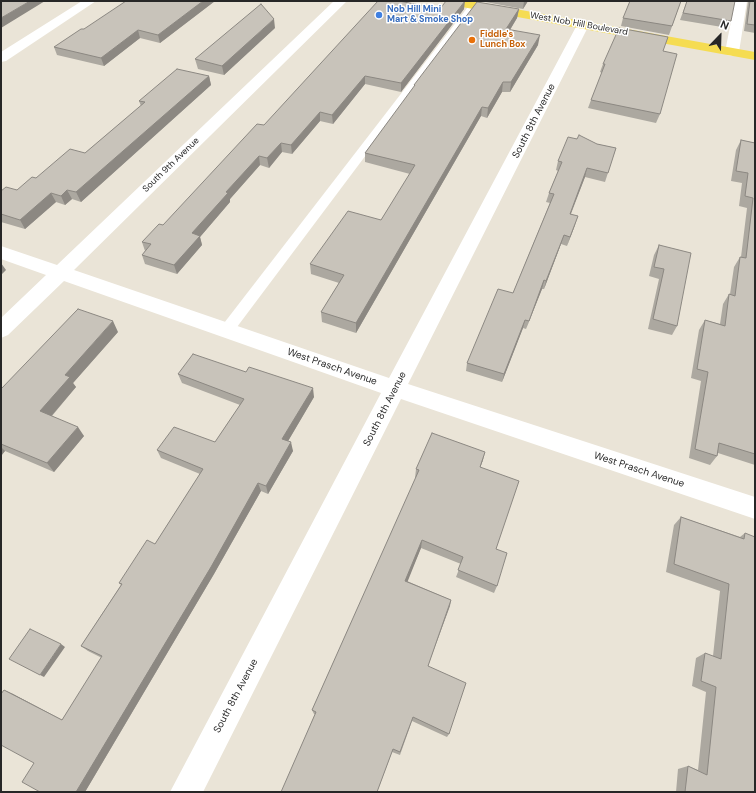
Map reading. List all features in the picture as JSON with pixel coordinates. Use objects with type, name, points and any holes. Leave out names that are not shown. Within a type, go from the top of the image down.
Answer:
[{"type":"main road","name":"West Nob Hill Boulevard","points":[[451,1],[755,56]]},
{"type":"street","points":[[1,58],[90,1]]},
{"type":"street","name":"South 9th Avenue","points":[[1,330],[341,1]]},
{"type":"street","points":[[732,52],[741,1]]},
{"type":"street","name":"South 8th Avenue","points":[[186,792],[396,389],[583,25]]},
{"type":"street","name":"West Prasch Avenue","points":[[1,252],[396,389],[755,508]]},
{"type":"lane","points":[[226,331],[474,5]]},
{"type":"building","points":[[1,1],[30,1],[1,18]]},
{"type":"building","points":[[126,1],[203,1],[158,35],[138,30],[101,58],[54,47],[81,29],[84,29]]},
{"type":"building","points":[[378,1],[399,1],[440,9],[446,1],[465,1],[401,83],[365,76],[332,115],[320,112],[291,145],[281,143],[267,158],[259,156],[226,192],[228,193],[192,233],[200,236],[174,265],[142,255],[151,244],[142,242],[159,224],[163,225],[257,124],[264,125]]},
{"type":"building","points":[[630,1],[681,1],[672,26],[623,18]]},
{"type":"building","points":[[687,1],[735,1],[731,21],[683,13]]},
{"type":"building","points":[[750,1],[755,1],[755,25],[747,24]]},
{"type":"building","points":[[477,2],[519,9],[506,29],[540,35],[511,82],[503,82],[488,108],[482,107],[356,323],[321,312],[344,275],[310,264],[348,211],[381,220],[415,165],[365,153]]},
{"type":"building","points":[[261,4],[274,19],[222,66],[195,59]]},
{"type":"building","points":[[619,28],[668,37],[663,51],[677,54],[660,114],[591,100],[605,64],[603,64]]},
{"type":"building","points":[[177,69],[209,76],[76,192],[67,190],[61,196],[51,193],[20,220],[1,214],[1,191],[6,187],[17,190],[32,177],[36,178],[70,149],[85,153],[145,102],[139,101]]},
{"type":"building","points":[[579,135],[597,144],[616,148],[608,173],[587,168],[570,214],[578,216],[570,237],[564,235],[546,281],[544,280],[529,321],[525,320],[504,374],[467,363],[498,289],[513,293],[554,194],[549,193],[562,162],[558,161],[568,137],[577,139]]},
{"type":"building","points":[[741,140],[755,143],[755,454],[719,443],[717,456],[695,449],[708,372],[697,369],[705,320],[725,326],[729,294],[735,296],[740,257],[746,258],[753,198],[745,196],[748,173],[736,171]]},
{"type":"building","points":[[659,245],[691,253],[677,326],[653,319],[664,269],[654,267]]},
{"type":"building","points":[[78,309],[113,321],[65,375],[70,377],[40,411],[78,427],[47,463],[1,444],[1,389]]},
{"type":"building","points":[[193,354],[246,372],[249,367],[313,388],[282,439],[291,442],[266,486],[258,483],[211,567],[76,792],[40,792],[22,782],[34,763],[1,745],[1,694],[4,690],[62,720],[102,656],[81,646],[122,584],[119,583],[147,540],[155,544],[203,469],[157,450],[174,427],[215,442],[244,399],[178,374]]},
{"type":"building","points":[[432,433],[485,452],[480,467],[519,481],[496,549],[507,553],[497,586],[458,570],[463,557],[422,540],[405,581],[451,600],[428,666],[466,683],[449,734],[413,717],[400,752],[393,749],[377,792],[281,792],[316,712],[312,710],[419,470],[416,469]]},
{"type":"building","points":[[681,517],[744,539],[745,533],[755,537],[755,792],[685,792],[688,766],[707,775],[716,687],[701,681],[705,653],[721,659],[729,584],[674,564]]},
{"type":"building","points":[[30,629],[61,644],[40,675],[9,659]]},
{"type":"place","name":"Nob Hill Mini Mart & Smoke Shop","points":[[379,15]]},
{"type":"place","name":"Fiddle's Lunch Box","points":[[472,40]]}]
